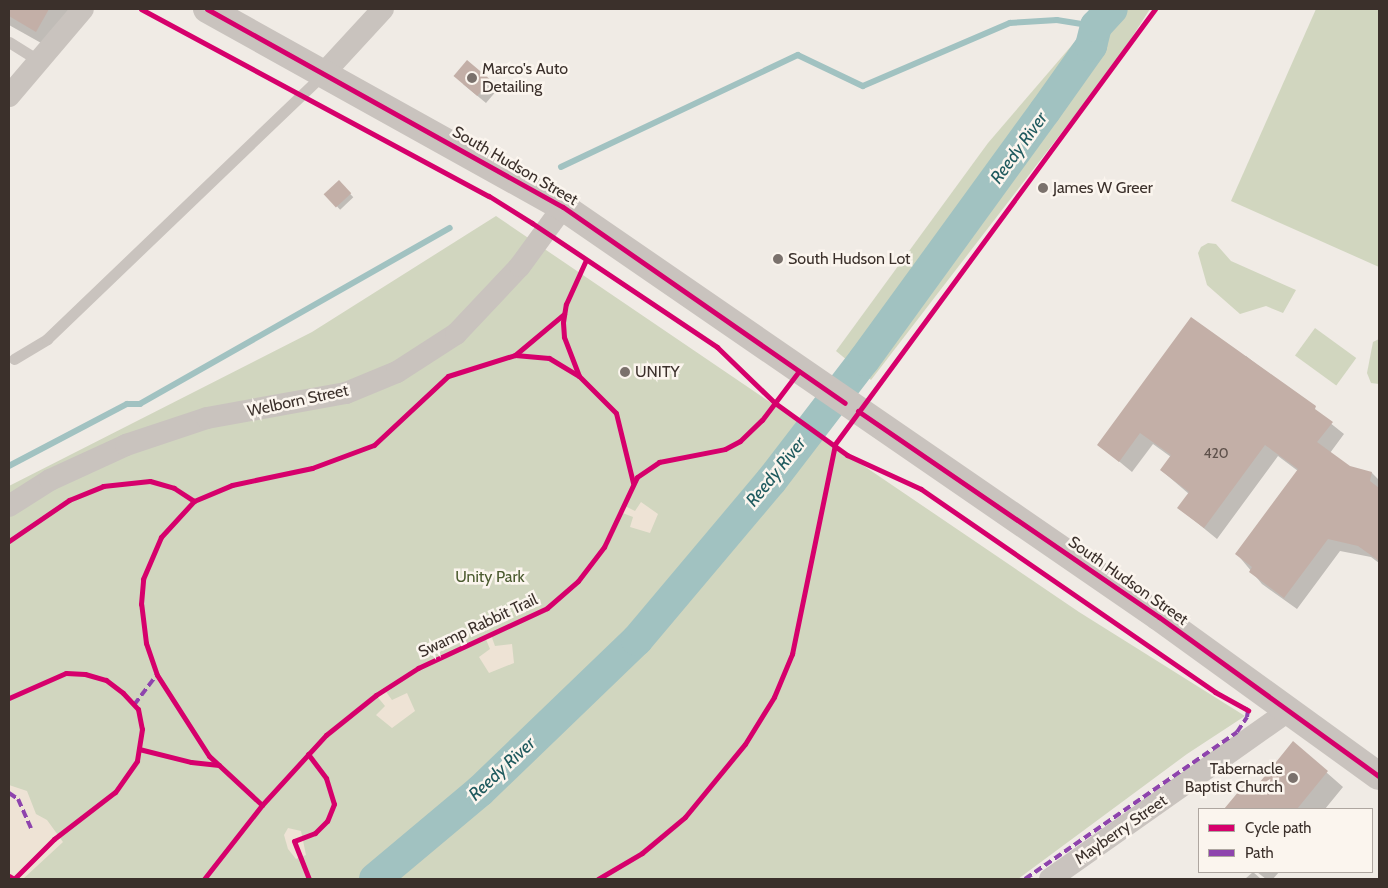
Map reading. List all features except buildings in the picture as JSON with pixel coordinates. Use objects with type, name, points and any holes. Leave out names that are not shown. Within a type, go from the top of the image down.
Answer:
[{"type":"street","points":[[9,96],[83,9]]},
{"type":"street","name":"South Hudson Street","points":[[207,9],[564,207],[1290,710],[1379,776]]},
{"type":"street","points":[[324,73],[383,9]]},
{"type":"street","name":"Welborn Street","points":[[9,506],[50,480],[126,445],[207,418],[346,393],[397,372],[456,334],[520,266],[564,207]]},
{"type":"street","name":"Mayberry Street","points":[[1050,879],[1290,710]]},
{"type":"lane","points":[[9,42],[38,60]]},
{"type":"lane","points":[[14,359],[54,333],[324,73]]},
{"type":"green space","points":[[1103,9],[1150,9],[1116,62],[871,380],[836,351],[988,143]]},
{"type":"green space","points":[[1316,9],[1379,9],[1379,267],[1231,201]]},
{"type":"green space","name":"Unity Park","points":[[496,216],[1079,612],[1245,716],[1187,754],[1018,879],[9,879],[9,486],[312,332]]},
{"type":"green space","points":[[1208,243],[1216,244],[1231,261],[1296,290],[1283,313],[1266,306],[1240,314],[1207,285],[1198,253],[1201,247]]},
{"type":"green space","points":[[1315,328],[1356,358],[1336,385],[1295,356]]},
{"type":"green space","points":[[1379,339],[1379,384],[1371,383],[1367,373],[1373,342]]},
{"type":"shaded area","points":[[641,502],[658,514],[650,533],[630,527],[633,517],[620,512],[623,505],[635,511]]},
{"type":"shaded area","points":[[491,635],[495,646],[512,644],[514,663],[489,673],[479,657],[490,649],[485,637]]},
{"type":"shaded area","points":[[384,689],[392,700],[407,693],[415,711],[392,728],[376,715],[385,706],[376,695]]},
{"type":"shaded area","points":[[9,785],[27,791],[36,814],[47,820],[63,842],[23,879],[9,879]]},
{"type":"shaded area","points":[[288,828],[301,831],[306,855],[296,859],[288,849],[284,835]]},
{"type":"waterway","name":"Reedy River","points":[[375,879],[480,791],[637,640],[771,481],[864,360],[1091,46],[1096,26],[1112,9]]},
{"type":"waterway","points":[[561,167],[798,55],[863,86],[1010,23],[1057,20],[1096,26]]},
{"type":"waterway","points":[[9,466],[127,404],[140,404],[450,228]]},
{"type":"marked path","points":[[134,705],[157,675]]},
{"type":"marked path","points":[[1025,879],[1237,732],[1247,717],[1248,710],[1244,708]]},
{"type":"marked path","points":[[9,793],[18,799],[31,828]]},
{"type":"cycle path","points":[[141,9],[489,196],[532,223],[717,347],[775,403],[847,455],[921,489],[1215,692],[1248,710]]},
{"type":"cycle path","points":[[207,9],[563,207],[845,403]]},
{"type":"cycle path","points":[[598,879],[642,853],[685,817],[745,744],[774,697],[792,654],[835,444],[1155,9]]},
{"type":"cycle path","points":[[579,376],[564,337],[563,322],[566,304],[586,260]]},
{"type":"cycle path","points":[[515,355],[564,314]]},
{"type":"cycle path","points":[[262,805],[209,756],[157,675],[146,643],[141,604],[143,579],[161,537],[194,501],[232,485],[312,468],[374,445],[448,376],[515,355],[549,358],[579,376],[616,413],[633,483]]},
{"type":"cycle path","name":"Swamp Rabbit Trail","points":[[204,879],[262,805],[326,735],[376,695],[418,668],[547,608],[578,581],[604,547],[637,477],[659,462],[725,449],[740,441],[762,420],[799,371]]},
{"type":"cycle path","points":[[858,411],[1159,617],[1379,776]]},
{"type":"cycle path","points":[[9,541],[69,500],[103,486],[150,481],[174,488],[194,501]]},
{"type":"cycle path","points":[[9,698],[66,673],[85,674],[106,680],[123,693],[138,709],[142,729],[137,761],[115,792],[54,839],[14,879],[9,876]]},
{"type":"cycle path","points":[[139,749],[191,762],[219,765]]},
{"type":"cycle path","points":[[308,754],[326,778],[334,804],[327,821],[315,833],[294,841],[309,879]]},
{"type":"place","name":"Marco's Auto Detailing","points":[[472,78]]},
{"type":"place","name":"James W Greer","points":[[1043,188]]},
{"type":"place","name":"South Hudson Lot","points":[[778,259]]},
{"type":"place","name":"UNITY","points":[[625,372]]},
{"type":"place","name":"Tabernacle Baptist Church","points":[[1293,778]]}]
